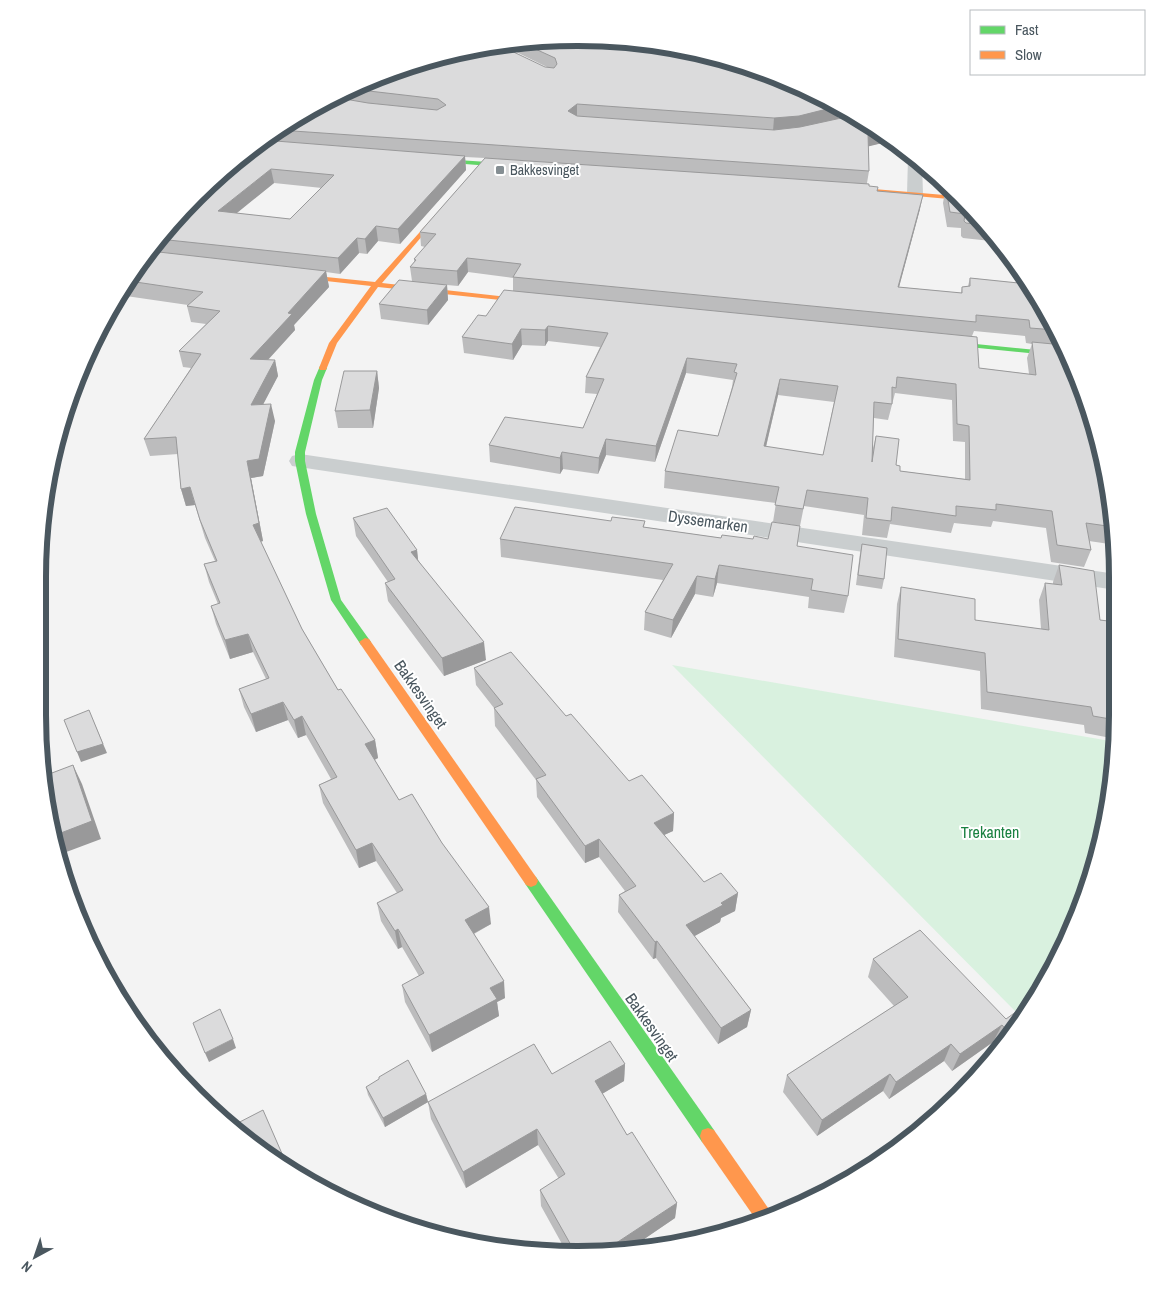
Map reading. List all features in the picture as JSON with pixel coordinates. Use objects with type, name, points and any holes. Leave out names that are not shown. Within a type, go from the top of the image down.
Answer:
[{"type":"street","points":[[833,127],[853,124]]},
{"type":"street","points":[[417,159],[531,167]]},
{"type":"street","points":[[470,178],[482,163]]},
{"type":"street","points":[[915,167],[915,194]]},
{"type":"street","points":[[847,189],[948,197]]},
{"type":"street","name":"Bakkesvinget","points":[[451,199],[376,285],[333,343],[318,380],[300,452],[300,461],[311,514],[336,600],[761,1213]]},
{"type":"street","points":[[280,274],[544,302]]},
{"type":"street","points":[[929,341],[1059,354]]},
{"type":"street","name":"Dyssemarken","points":[[300,461],[1109,581]]},
{"type":"green space","name":"Trekanten","points":[[672,665],[1108,741],[1099,818],[1081,885],[1054,949],[1038,980],[1017,1013]]},
{"type":"building","points":[[578,46],[647,51],[681,56],[748,74],[827,109],[799,116],[774,118],[577,104],[568,111],[577,116],[774,130],[800,127],[844,117],[868,133],[869,171],[290,131],[347,99],[437,110],[446,105],[438,99],[366,91],[407,74],[440,64],[474,56],[511,51],[545,67],[554,68],[557,64],[555,58],[533,48]]},
{"type":"building","points":[[275,141],[465,156],[398,229],[376,226],[365,239],[357,238],[338,258],[167,240],[227,178]],"holes":[[[271,169],[334,175],[290,219],[218,211]]]},
{"type":"building","points":[[485,158],[869,184],[869,186],[878,187],[877,191],[923,195],[898,287],[962,293],[962,287],[970,286],[970,278],[1020,283],[1047,329],[1030,328],[1029,320],[976,315],[976,322],[513,277],[521,264],[467,258],[457,271],[410,267],[416,260],[414,259],[436,234],[420,232]]},
{"type":"building","points":[[947,197],[964,214],[950,212]]},
{"type":"building","points":[[965,214],[974,224],[966,223],[964,221]]},
{"type":"building","points":[[158,252],[326,271],[288,313],[292,314],[250,359],[275,360],[251,405],[271,404],[259,459],[247,461],[259,523],[253,525],[302,629],[338,690],[341,689],[375,740],[365,744],[399,800],[412,794],[442,843],[489,907],[465,920],[504,981],[490,988],[497,999],[429,1035],[402,985],[424,973],[398,929],[395,931],[377,903],[403,890],[372,843],[356,850],[319,785],[337,777],[302,716],[294,720],[283,702],[251,714],[239,689],[269,678],[248,634],[225,640],[211,606],[220,603],[204,564],[217,561],[200,520],[190,487],[181,489],[176,437],[144,439],[201,354],[179,351],[220,311],[187,306],[203,292],[136,282]]},
{"type":"building","points":[[399,280],[447,285],[427,310],[379,304]]},
{"type":"building","points":[[504,290],[977,337],[979,368],[1036,375],[1032,342],[1055,344],[1081,407],[1091,440],[1099,474],[1106,526],[1086,523],[1091,550],[1057,545],[1052,511],[996,504],[996,510],[956,506],[956,516],[892,507],[891,521],[866,518],[868,498],[807,490],[803,509],[775,505],[779,487],[665,471],[678,430],[718,436],[737,373],[734,372],[737,364],[687,358],[656,446],[606,439],[599,458],[562,452],[560,458],[489,445],[505,417],[583,428],[604,379],[586,377],[608,333],[548,326],[545,330],[521,329],[512,344],[462,337],[478,315],[486,316]],"holes":[[[897,377],[956,384],[957,424],[969,426],[970,480],[900,471],[900,466],[896,465],[899,439],[876,436],[872,462],[874,402],[892,404],[892,387],[896,388]],[[780,379],[838,386],[823,455],[764,446]]]},
{"type":"building","points":[[344,371],[377,371],[370,410],[335,411]]},
{"type":"building","points":[[515,507],[611,521],[612,517],[645,521],[643,527],[721,538],[722,535],[753,539],[754,536],[768,539],[772,522],[800,526],[797,546],[853,555],[848,596],[811,590],[813,579],[719,565],[715,579],[697,576],[673,620],[645,612],[673,564],[500,539]]},
{"type":"building","points":[[387,508],[417,550],[411,552],[484,642],[442,658],[385,583],[395,579],[353,518]]},
{"type":"building","points":[[862,544],[887,548],[884,579],[858,575]]},
{"type":"building","points":[[1059,565],[1094,571],[1100,620],[1109,621],[1109,719],[1093,716],[1091,707],[987,692],[985,653],[898,639],[901,587],[975,599],[975,620],[1049,630],[1045,583],[1062,585]]},
{"type":"building","points":[[511,652],[566,716],[571,714],[629,781],[642,775],[674,813],[654,823],[704,882],[721,873],[738,893],[721,903],[723,905],[686,925],[751,1010],[721,1028],[657,941],[655,942],[619,895],[636,886],[599,839],[585,846],[536,779],[546,775],[494,708],[503,704],[474,668]]},
{"type":"building","points":[[89,710],[103,744],[77,752],[64,720]]},
{"type":"building","points":[[73,765],[92,821],[60,833],[50,774]]},
{"type":"building","points":[[920,930],[1006,1019],[1019,1009],[1006,1029],[1002,1025],[960,1054],[951,1044],[896,1082],[890,1074],[822,1120],[787,1075],[908,997],[873,959]]},
{"type":"building","points":[[220,1009],[233,1039],[205,1053],[193,1023]]},
{"type":"building","points":[[610,1041],[625,1064],[595,1081],[627,1135],[632,1132],[677,1203],[613,1245],[571,1246],[540,1190],[565,1174],[537,1129],[463,1172],[428,1102],[534,1044],[552,1074]]},
{"type":"building","points":[[408,1060],[426,1094],[383,1118],[366,1087]]},
{"type":"building","points":[[263,1110],[283,1156],[254,1136],[238,1123]]},
{"type":"traffic: fast","points":[[428,160],[518,166]]},
{"type":"traffic: fast","points":[[939,342],[1059,354]]},
{"type":"traffic: fast","points":[[323,368],[318,380],[300,452],[300,461],[311,514],[336,600],[365,642]]},
{"type":"traffic: fast","points":[[531,881],[708,1136]]},
{"type":"traffic: slow","points":[[862,190],[948,197]]},
{"type":"traffic: slow","points":[[323,368],[333,343],[376,285],[445,206]]},
{"type":"traffic: slow","points":[[290,275],[536,302]]},
{"type":"traffic: slow","points":[[365,642],[531,881]]},
{"type":"traffic: slow","points":[[708,1136],[761,1213]]},
{"type":"place","name":"Bakkesvinget","points":[[500,170]]}]
